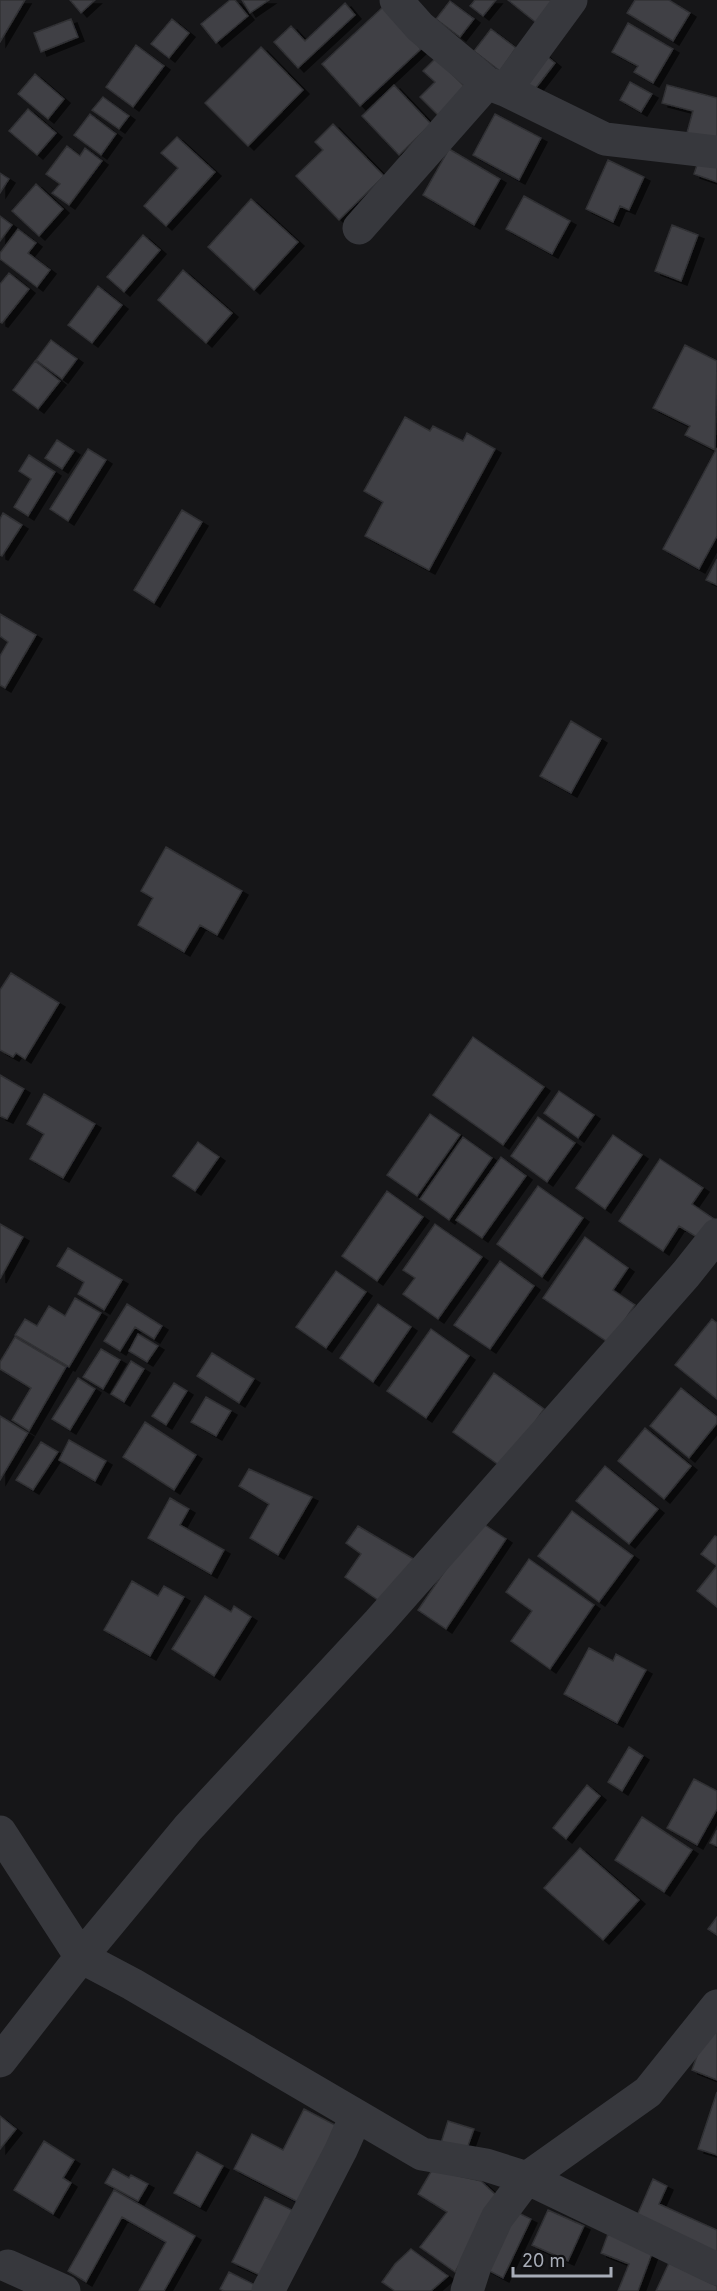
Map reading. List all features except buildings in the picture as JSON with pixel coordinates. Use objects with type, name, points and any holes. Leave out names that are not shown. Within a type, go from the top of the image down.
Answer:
[{"type":"street","points":[[396,0],[420,27],[496,87],[605,139],[717,152]]},
{"type":"street","points":[[359,228],[496,87],[571,0]]},
{"type":"street","points":[[0,2061],[81,1957],[188,1828],[379,1622],[686,1274],[717,1235]]},
{"type":"street","points":[[0,1832],[81,1957],[132,1984],[422,2154],[486,2165],[527,2178],[717,2269]]},
{"type":"street","points":[[442,2291],[471,2278],[497,2218],[527,2178],[648,2092],[717,2006]]},
{"type":"street","points":[[268,2291],[341,2150],[356,2116]]},
{"type":"street","points":[[8,2266],[64,2291]]}]
